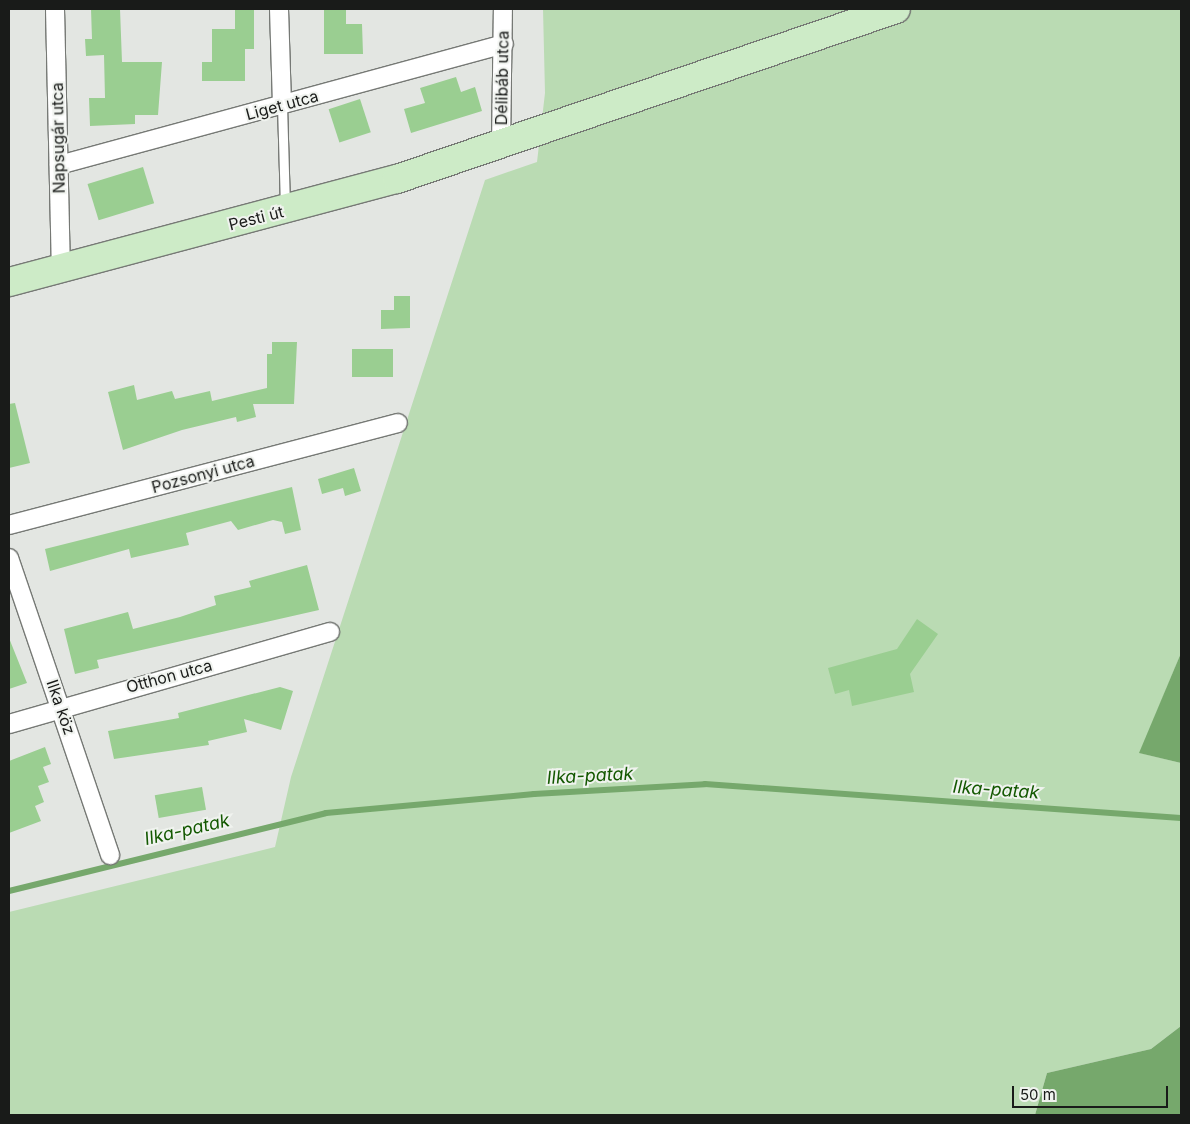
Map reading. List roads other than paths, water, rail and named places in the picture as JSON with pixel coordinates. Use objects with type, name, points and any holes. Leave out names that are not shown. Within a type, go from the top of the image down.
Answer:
[{"type":"main road","name":"Pesti út","points":[[9,282],[285,210],[501,147],[896,9]]},
{"type":"street","name":"Napsugár utca","points":[[54,9],[61,268]]},
{"type":"street","points":[[279,9],[282,105]]},
{"type":"street","name":"Délibáb utca","points":[[501,147],[504,44],[503,9]]},
{"type":"street","name":"Liget utca","points":[[59,164],[504,44]]},
{"type":"street","name":"Pozsonyi utca","points":[[9,524],[398,423]]},
{"type":"street","name":"Ilka köz","points":[[9,558],[110,855]]},
{"type":"street","name":"Otthon utca","points":[[9,724],[61,707],[330,632]]},
{"type":"lane","points":[[282,105],[285,210]]},
{"type":"waterway","name":"Ilka-patak","points":[[9,891],[326,813],[534,794],[705,784],[1181,818]]}]
